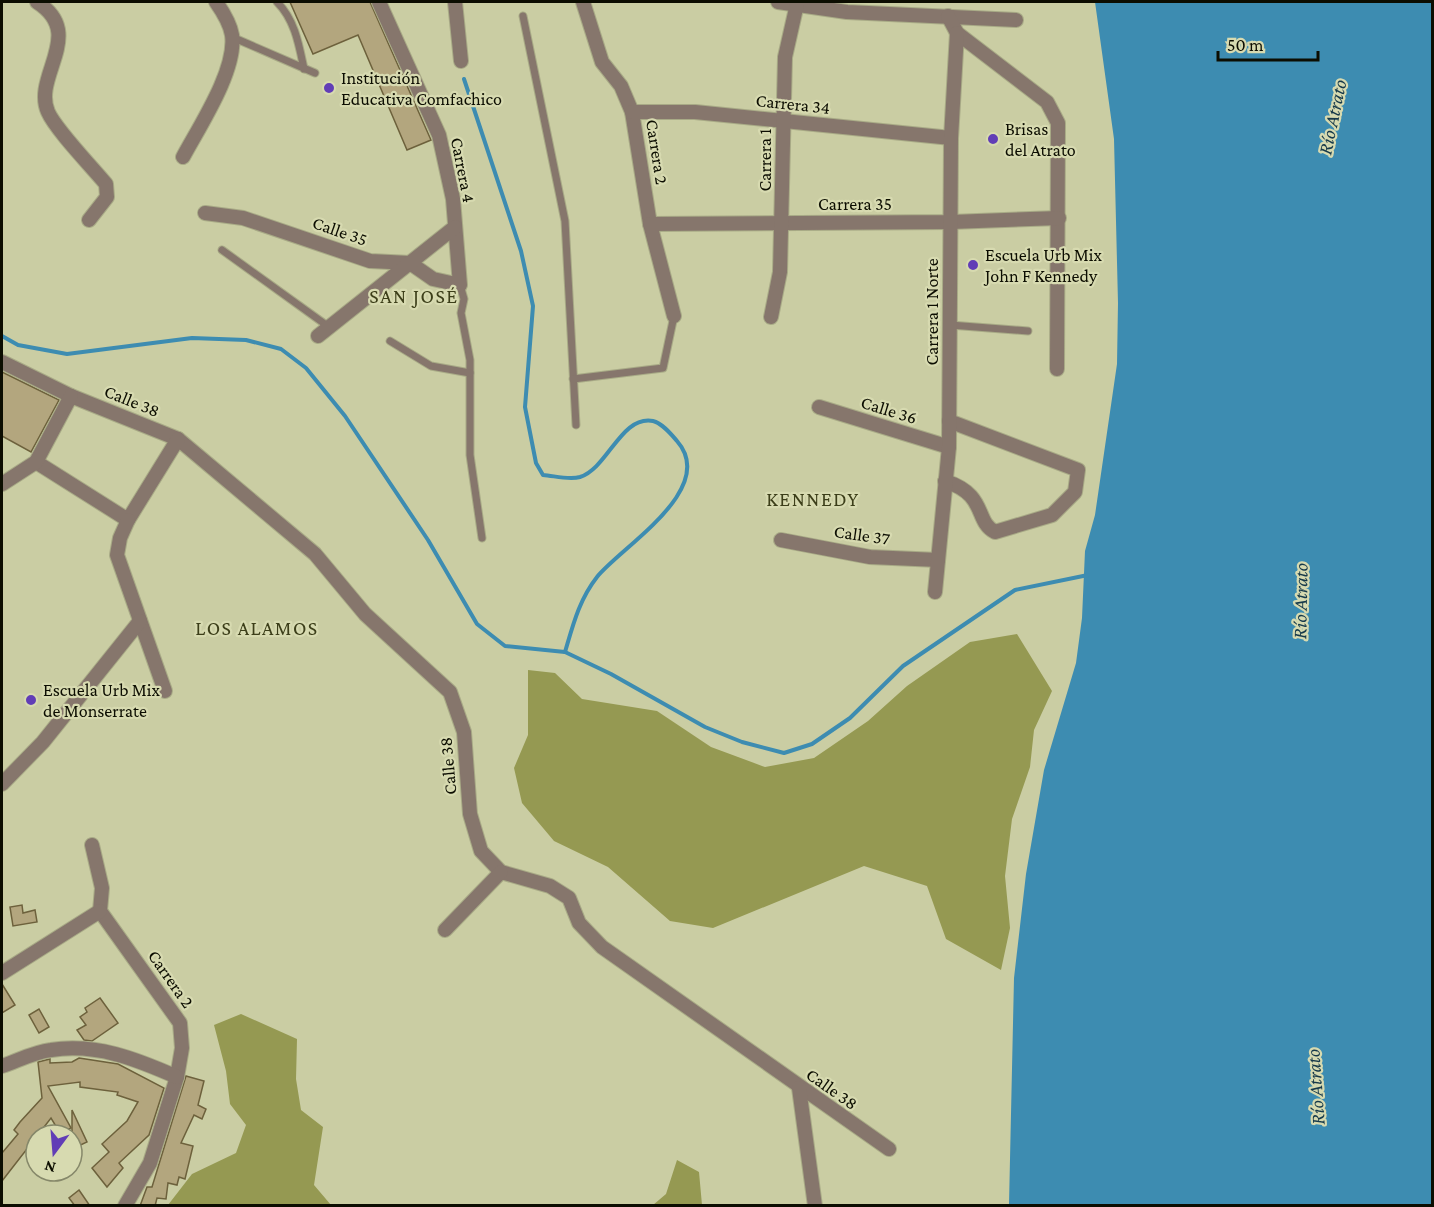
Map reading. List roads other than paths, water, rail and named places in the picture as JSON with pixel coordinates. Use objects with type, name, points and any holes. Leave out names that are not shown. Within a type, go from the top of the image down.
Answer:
[{"type":"street","points":[[37,2],[50,10],[57,26],[59,43],[46,94],[48,111],[106,184],[107,197],[89,220]]},
{"type":"street","points":[[183,157],[220,88],[232,37],[226,15],[216,2]]},
{"type":"street","name":"Carrera 4","points":[[379,2],[439,135],[453,199],[460,285]]},
{"type":"street","points":[[455,2],[461,61]]},
{"type":"street","name":"Carrera 2","points":[[583,2],[602,62],[621,86],[632,112],[650,224],[674,316]]},
{"type":"street","points":[[778,2],[1016,20]]},
{"type":"street","name":"Carrera 1","points":[[771,317],[780,272],[785,57],[797,4]]},
{"type":"street","points":[[948,16],[957,33],[1047,102],[1058,123],[1057,369]]},
{"type":"street","name":"Carrera 1 Norte","points":[[935,592],[949,447],[951,138],[957,33]]},
{"type":"street","name":"Carrera 34","points":[[632,112],[695,112],[951,138]]},
{"type":"street","name":"Calle 35","points":[[205,213],[253,221],[370,261],[410,263]]},
{"type":"street","name":"Carrera 35","points":[[650,224],[951,222],[1059,218]]},
{"type":"street","points":[[324,332],[455,228]]},
{"type":"street","points":[[410,263],[433,279],[460,285]]},
{"type":"street","name":"Calle 38","points":[[2,362],[71,396],[178,438],[315,554],[365,614],[450,692],[464,732],[470,814],[481,851],[501,872],[550,885],[569,898],[579,923],[602,947],[799,1088],[890,1149]]},
{"type":"street","points":[[2,484],[36,462],[71,396]]},
{"type":"street","name":"Calle 36","points":[[819,407],[949,447]]},
{"type":"street","points":[[945,481],[961,486],[975,498],[990,530],[995,532],[1052,515],[1075,492],[1078,470],[949,422]]},
{"type":"street","points":[[165,691],[117,555],[120,538],[128,519],[178,438]]},
{"type":"street","points":[[36,462],[128,519]]},
{"type":"street","name":"Calle 37","points":[[781,540],[870,556],[938,560]]},
{"type":"street","points":[[2,784],[43,742],[140,621]]},
{"type":"street","points":[[2,973],[100,911],[102,888],[92,845]]},
{"type":"street","points":[[445,930],[501,872]]},
{"type":"street","name":"Carrera 2","points":[[100,911],[180,1023],[182,1048],[177,1077],[150,1163],[124,1206]]},
{"type":"street","points":[[2,1066],[48,1050],[79,1047],[130,1057],[177,1077]]},
{"type":"street","points":[[799,1088],[814,1206]]},
{"type":"lane","points":[[277,2],[287,11],[298,39],[304,69]]},
{"type":"lane","points":[[523,16],[565,221],[576,425]]},
{"type":"lane","points":[[232,37],[315,73]]},
{"type":"lane","points":[[222,250],[324,332]]},
{"type":"lane","points":[[460,285],[464,299],[461,313],[467,340],[470,373],[470,455],[482,538]]},
{"type":"lane","points":[[573,379],[663,368],[674,316]]},
{"type":"lane","points":[[950,325],[1028,331]]},
{"type":"lane","points":[[390,340],[431,366],[470,373]]},
{"type":"water","name":"Río Atrato","points":[[1095,2],[1432,2],[1432,1205],[1009,1205],[1014,978],[1026,874],[1044,770],[1076,663],[1082,618],[1085,551],[1095,515],[1117,364],[1118,303],[1114,139]]},
{"type":"waterway","points":[[464,79],[521,251],[533,306],[525,407],[536,463],[543,475],[576,478],[590,472],[623,434],[642,421],[653,421],[663,426],[677,441],[687,459],[686,478],[662,516],[609,565],[591,586],[577,613],[565,652]]},
{"type":"waterway","points":[[2,336],[18,345],[67,354],[192,338],[246,340],[281,349],[306,368],[345,416],[428,540],[477,624],[505,646],[565,652],[611,674],[705,727],[742,742],[784,753],[812,744],[850,718],[903,666],[1015,590],[1088,575]]},
{"type":"place","name":"Institución Educativa Comfachico","points":[[329,88]]},
{"type":"place","name":"Brisas del Atrato","points":[[993,139]]},
{"type":"place","name":"Escuela Urb Mix John F Kennedy","points":[[973,265]]},
{"type":"place","name":"Escuela Urb Mix de Monserrate","points":[[31,700]]},
{"type":"district","name":"SAN JOSÉ","points":[[414,296]]},
{"type":"district","name":"KENNEDY","points":[[813,499]]},
{"type":"district","name":"LOS ALAMOS","points":[[257,628]]}]
